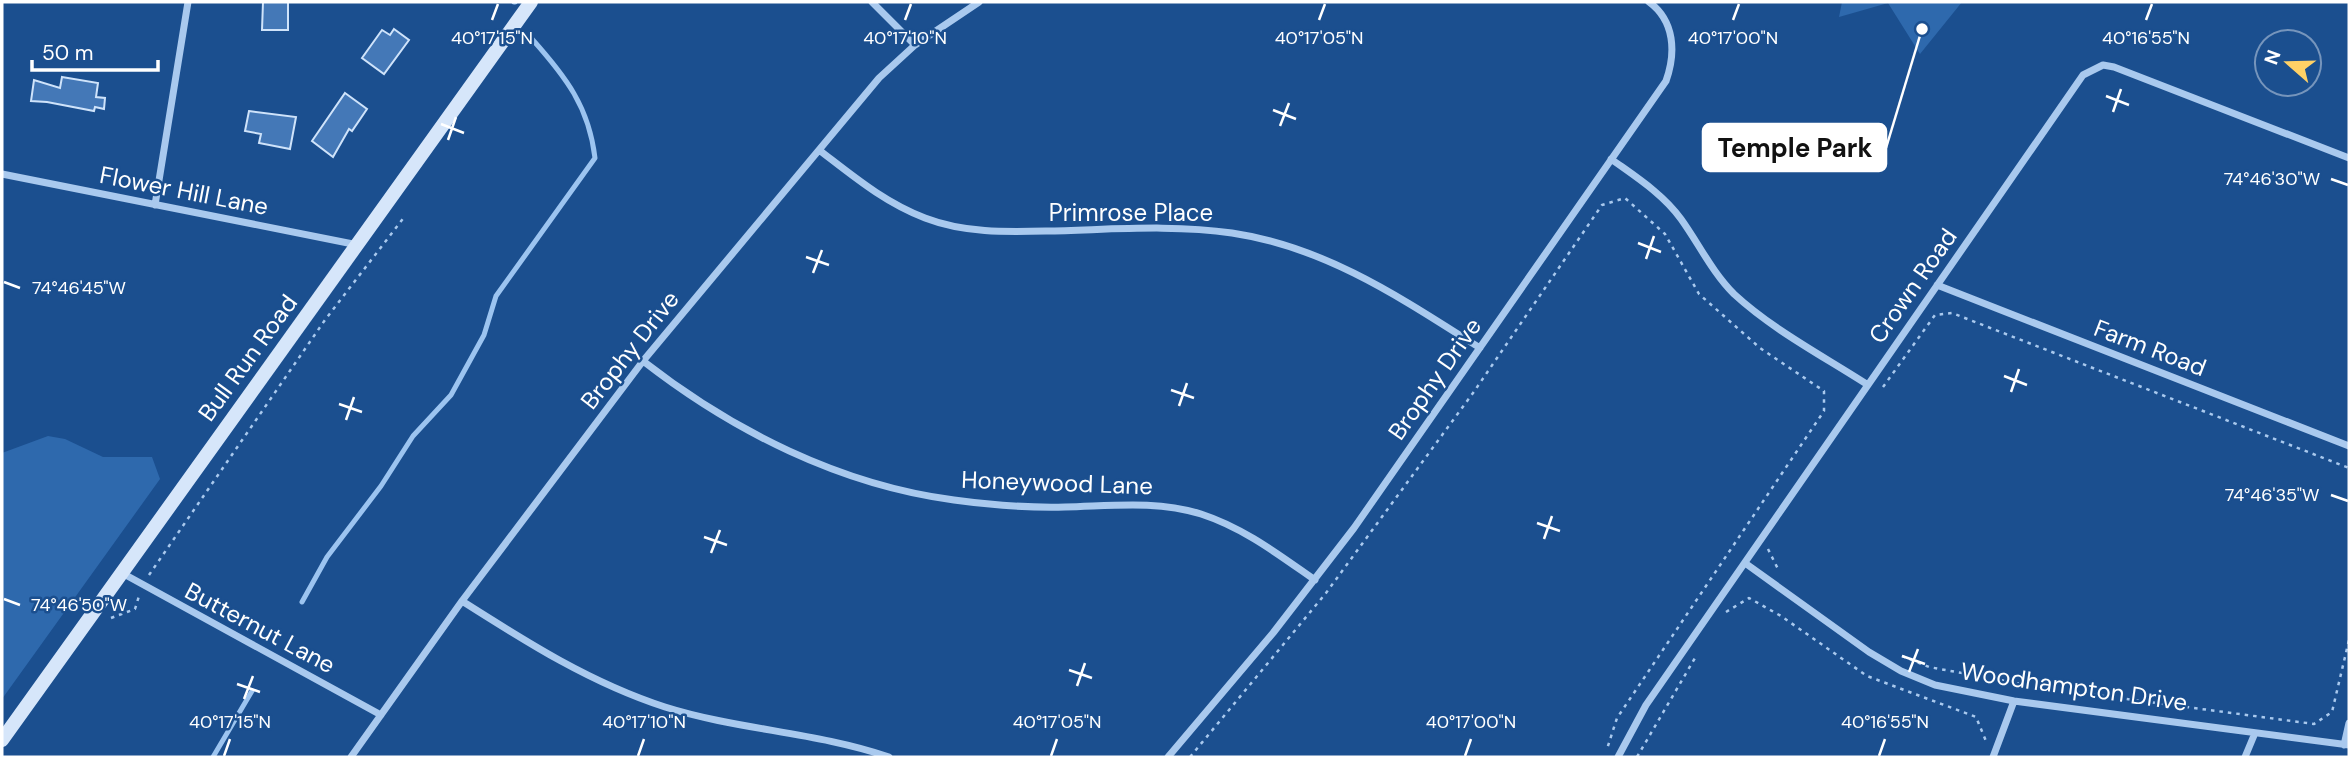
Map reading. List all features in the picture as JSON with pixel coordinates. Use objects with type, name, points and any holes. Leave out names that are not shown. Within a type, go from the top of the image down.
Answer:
[{"type":"street","points":[[155,205],[188,2]]},
{"type":"street","name":"Bull Run Road","points":[[2,740],[531,2]]},
{"type":"street","points":[[872,2],[915,45]]},
{"type":"street","name":"Brophy Drive","points":[[351,757],[462,601],[643,361],[879,78],[915,45],[979,2]]},
{"type":"street","name":"Brophy Drive","points":[[1168,757],[1315,580],[1666,81],[1671,65],[1670,32],[1664,18],[1649,2]]},
{"type":"street","name":"Crown Road","points":[[1618,757],[1646,705],[2083,75],[2092,69],[2114,66],[2349,158]]},
{"type":"street","name":"Primrose Place","points":[[819,150],[899,207],[958,228],[993,232],[1187,229],[1231,233],[1303,250],[1378,284],[1480,348]]},
{"type":"street","points":[[1611,159],[1662,198],[1680,218],[1719,276],[1758,315],[1868,385]]},
{"type":"street","name":"Flower Hill Lane","points":[[2,174],[358,245]]},
{"type":"street","name":"Farm Road","points":[[1937,285],[2349,446]]},
{"type":"street","name":"Honeywood Lane","points":[[643,361],[709,408],[748,431],[799,456],[852,475],[951,499],[1007,506],[1063,508],[1133,504],[1199,513],[1252,536],[1315,580]]},
{"type":"street","name":"Woodhampton Drive","points":[[1745,563],[1869,652],[1900,671],[1935,685],[2014,701],[2347,745]]},
{"type":"street","name":"Butternut Lane","points":[[121,572],[142,586],[381,715]]},
{"type":"street","points":[[462,601],[545,653],[622,691],[713,719],[818,737],[889,757]]},
{"type":"street","points":[[1993,757],[2014,701]]},
{"type":"street","points":[[2347,745],[2349,723]]},
{"type":"street","points":[[2245,757],[2255,733]]},
{"type":"path","points":[[1190,757],[1326,593],[1473,393],[1602,205],[1625,198],[1665,234],[1699,295],[1760,348],[1824,391],[1824,411],[1617,718],[1605,757]]},
{"type":"path","points":[[111,618],[135,609],[142,586],[163,551],[265,405],[405,216]]},
{"type":"path","points":[[1878,393],[1935,315],[1952,313],[2349,468]]},
{"type":"path","points":[[1774,539],[1768,549],[1776,569],[1786,576]]},
{"type":"path","points":[[1722,615],[1749,598],[1781,616],[1867,676],[1976,716],[1986,740],[1983,749]]},
{"type":"path","points":[[1892,652],[1929,667],[2045,688],[2315,724],[2332,712],[2349,640]]},
{"type":"path","points":[[1637,757],[1695,658]]},
{"type":"shaded area","points":[[1842,2],[1962,2],[1920,54],[1888,3],[1839,17]]},
{"type":"shaded area","points":[[48,436],[65,439],[103,457],[152,457],[160,479],[2,699],[2,453]]},
{"type":"building","points":[[263,2],[288,2],[288,30],[262,30]]},
{"type":"building","points":[[394,29],[409,40],[384,74],[362,58],[382,30],[390,35]]},
{"type":"building","points":[[62,77],[98,83],[96,97],[105,98],[104,109],[95,107],[94,111],[31,101],[34,80],[60,88]]},
{"type":"building","points":[[345,93],[367,109],[352,131],[349,129],[333,157],[312,141]]},
{"type":"building","points":[[249,111],[296,117],[290,149],[259,143],[261,134],[245,131]]},
{"type":"waterway","points":[[302,602],[327,557],[381,486],[413,436],[451,395],[484,335],[496,296],[595,158],[587,123],[574,94],[532,39]]},
{"type":"waterway","points":[[213,757],[252,691]]},
{"type":"place","name":"Temple Park","points":[[1922,29]]}]
